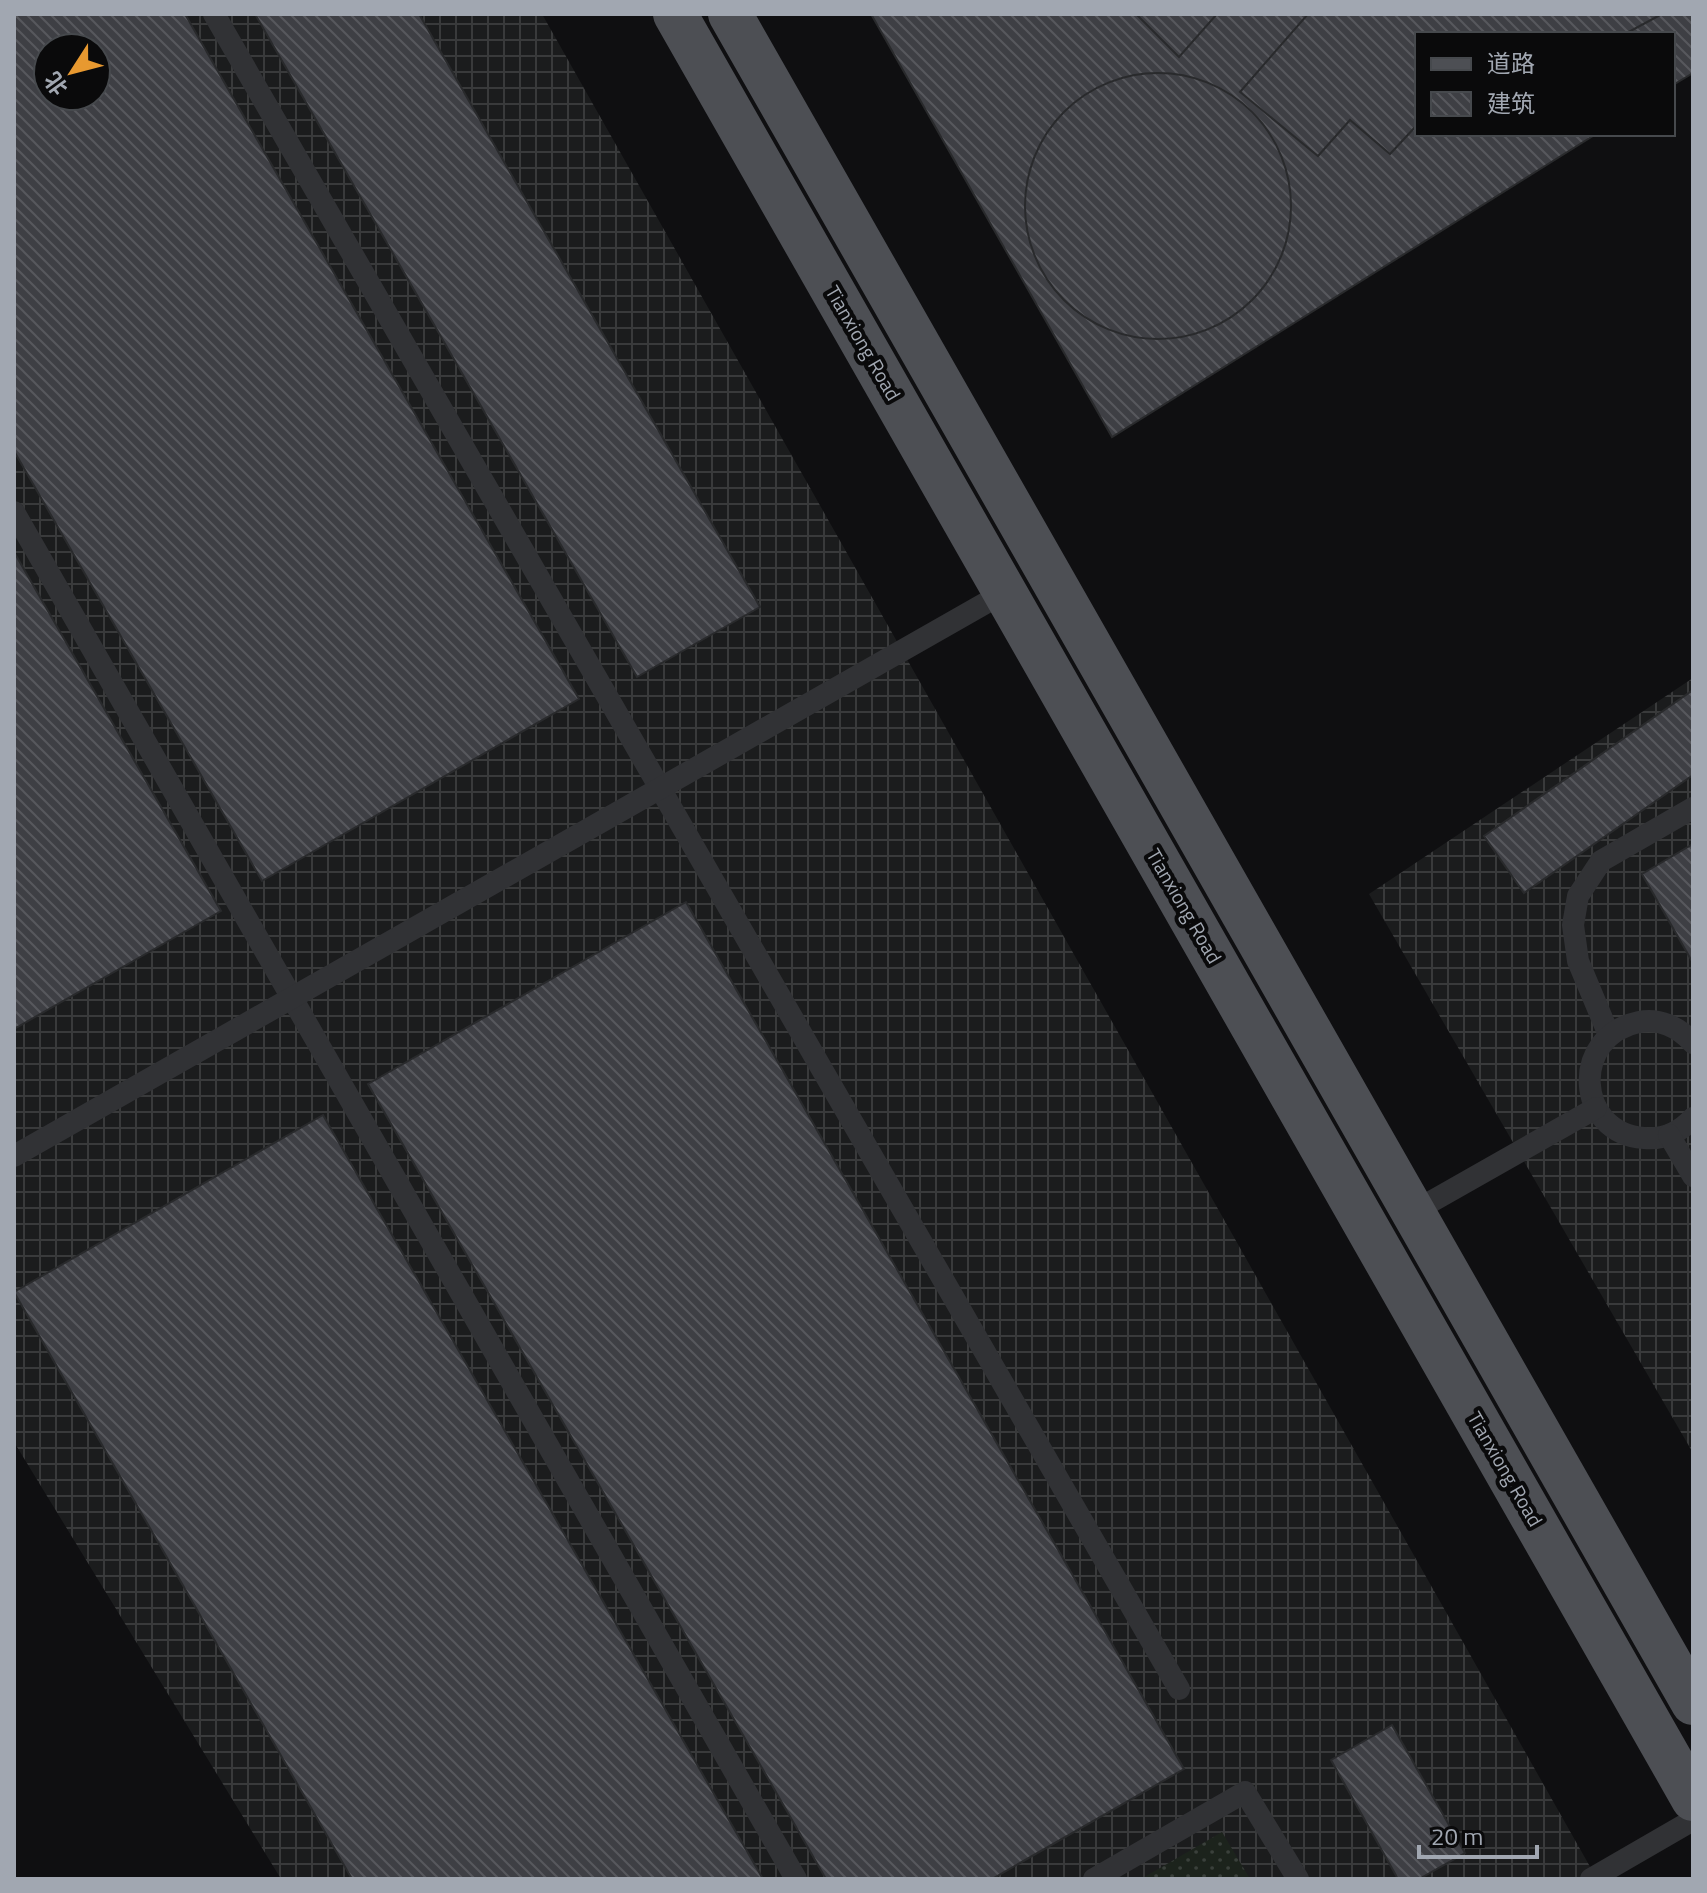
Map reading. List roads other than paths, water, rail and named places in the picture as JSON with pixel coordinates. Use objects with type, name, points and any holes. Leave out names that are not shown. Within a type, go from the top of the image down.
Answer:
[{"type":"main road","name":"Tianxiong Road","points":[[675,14],[1693,1799]]},
{"type":"main road","points":[[730,14],[1693,1703]]},
{"type":"lane","points":[[214,14],[1179,1689]]},
{"type":"lane","points":[[14,512],[796,1879]]},
{"type":"lane","points":[[14,1156],[1005,592]]},
{"type":"lane","points":[[1609,1035],[1578,961],[1573,925],[1578,896],[1601,861],[1693,808]]},
{"type":"lane","points":[[1693,1043],[1684,1033],[1666,1024],[1646,1021],[1627,1024],[1609,1035],[1596,1050],[1590,1068],[1589,1089],[1596,1108],[1606,1122],[1636,1138],[1653,1139],[1669,1135],[1693,1118]]},
{"type":"lane","points":[[1413,1212],[1596,1108]]},
{"type":"lane","points":[[1669,1135],[1693,1176]]},
{"type":"lane","points":[[1094,1879],[1245,1792],[1298,1879]]},
{"type":"lane","points":[[1591,1879],[1693,1820]]}]
